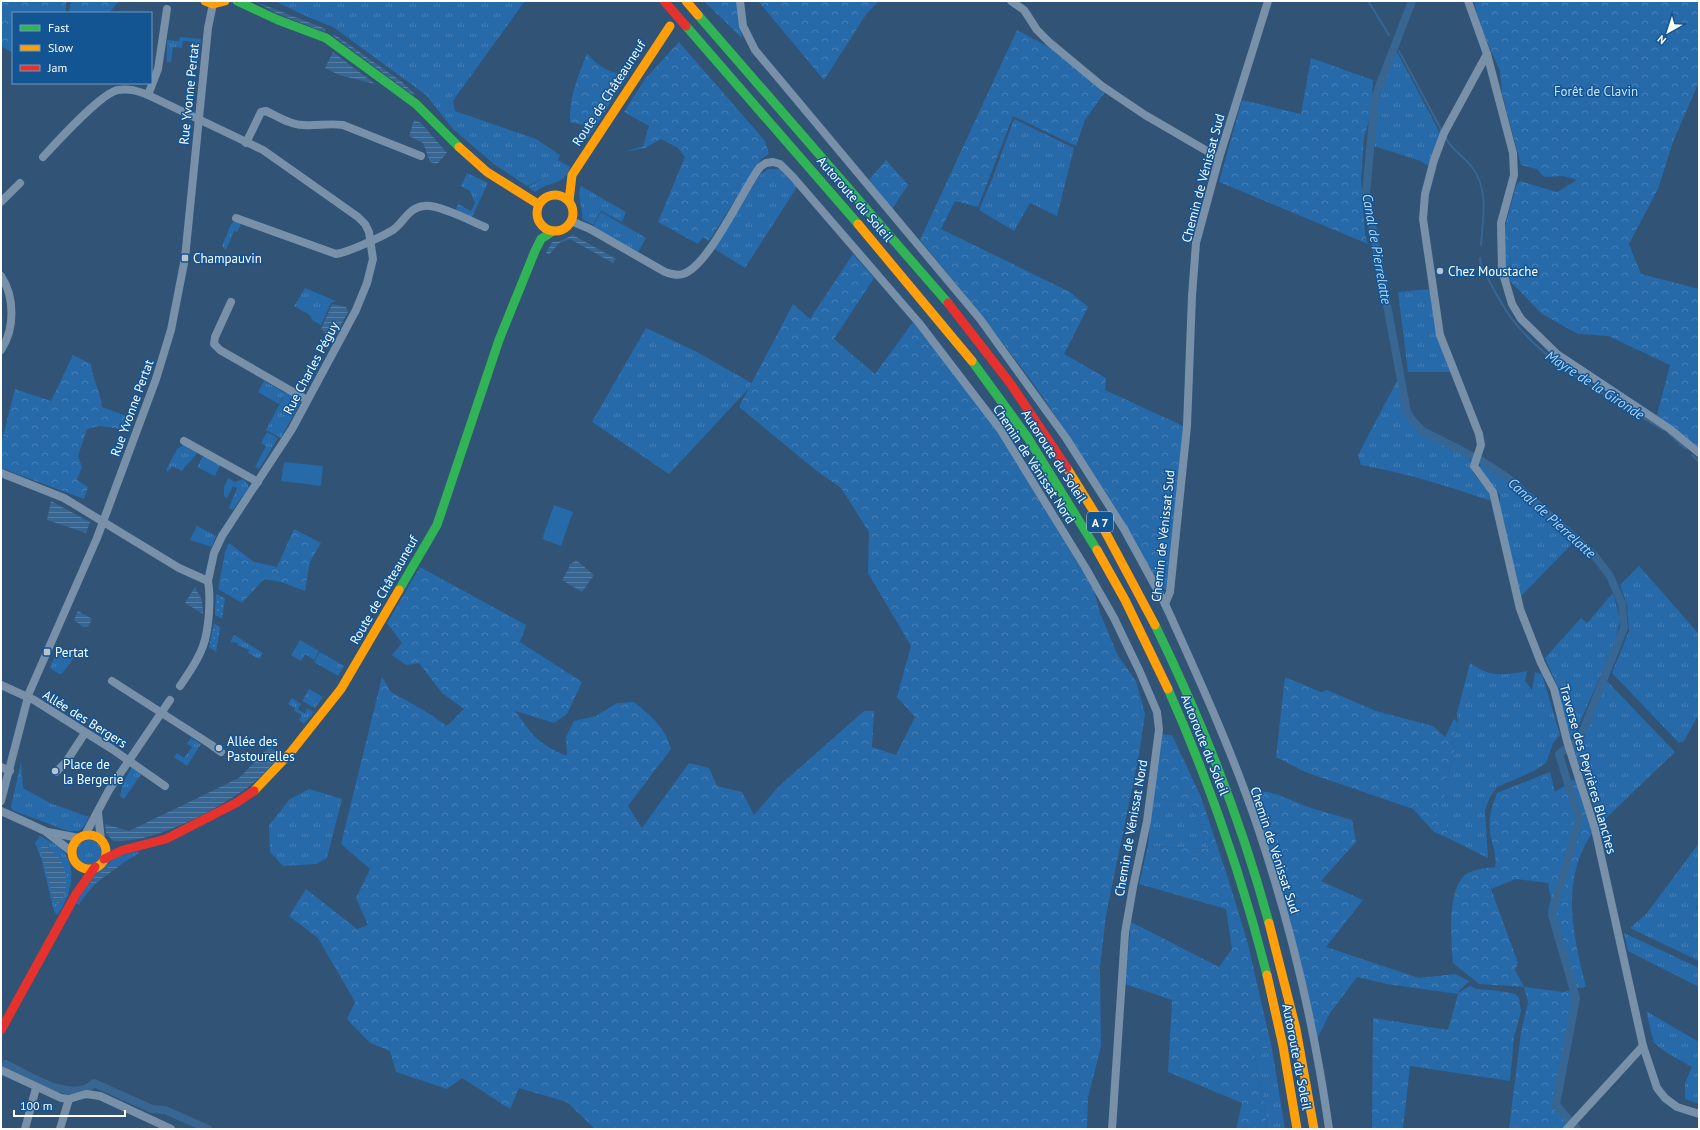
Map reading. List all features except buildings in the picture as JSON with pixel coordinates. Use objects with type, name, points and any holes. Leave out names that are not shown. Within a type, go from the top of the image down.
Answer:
[{"type":"main road","points":[[209,3],[224,1]]},
{"type":"main road","points":[[237,1],[278,20],[326,38],[416,104],[464,152],[487,172],[538,204],[536,214],[541,239],[553,231],[564,229],[571,221]]},
{"type":"main road","name":"Autoroute du Soleil","points":[[664,1],[872,238],[935,314],[997,393],[1041,458],[1088,532],[1128,604],[1165,680],[1224,826],[1253,922],[1277,1017],[1297,1129]]},
{"type":"main road","name":"Autoroute du Soleil","points":[[686,1],[948,304],[1009,382],[1063,461],[1110,536],[1160,630],[1197,712],[1255,869],[1291,1009],[1314,1129]]},
{"type":"main road","name":"Route de Châteauneuf","points":[[538,204],[545,197],[554,194],[572,176],[600,130],[670,26]]},
{"type":"main road","name":"Route de Châteauneuf","points":[[571,221],[573,214],[569,201],[572,176]]},
{"type":"main road","points":[[554,194],[563,196],[569,201]]},
{"type":"main road","points":[[539,223],[545,228],[553,231]]},
{"type":"main road","name":"Route de Châteauneuf","points":[[104,859],[123,850],[147,845],[171,837],[236,803],[258,788],[295,747],[341,689],[437,525],[499,340],[524,275],[541,239]]},
{"type":"main road","points":[[1,1030],[76,894],[95,867],[104,859],[106,855],[103,842],[95,836],[82,837],[74,844],[72,852],[76,863],[76,894]]},
{"type":"main road","name":"Route de Châteauneuf","points":[[103,842],[123,850]]},
{"type":"main road","points":[[76,863],[83,867],[95,867]]},
{"type":"street","points":[[740,1],[742,26],[754,50],[980,319],[1066,438],[1124,529],[1165,604]]},
{"type":"street","points":[[1011,1],[1024,10],[1037,30],[1049,42],[1102,86],[1145,115],[1219,158]]},
{"type":"street","name":"Chemin de Vénissat Sud","points":[[1268,1],[1219,158],[1196,243],[1192,296],[1188,426],[1170,592],[1165,604],[1229,749],[1259,831],[1284,917],[1305,1002],[1319,1063],[1330,1129]]},
{"type":"street","points":[[1468,1],[1487,54],[1513,152],[1514,175],[1501,223],[1502,270],[1512,304],[1525,323],[1557,354],[1670,429],[1699,453]]},
{"type":"street","name":"Rue Yvonne Pertat","points":[[1,801],[28,697],[103,523],[156,379],[171,330],[185,258],[208,28],[209,3]]},
{"type":"street","points":[[148,95],[158,69],[167,9]]},
{"type":"street","name":"Traverse des Peyrières Blanches","points":[[1487,54],[1444,133],[1434,160],[1425,194],[1424,219],[1440,335],[1479,434],[1480,451],[1474,466],[1493,492],[1520,608],[1540,663],[1554,689],[1570,752],[1595,829],[1643,1046],[1657,1088],[1665,1098],[1677,1107],[1699,1114]]},
{"type":"street","name":"Rue Charles Péguy","points":[[43,157],[110,93],[132,89],[148,95],[275,158],[358,217],[365,224],[372,240],[373,259],[367,283],[356,310],[292,429],[218,542],[208,581],[210,591],[204,645],[180,686]]},
{"type":"street","points":[[246,143],[261,112],[266,111],[294,124],[303,125],[330,123],[344,125],[421,156]]},
{"type":"street","name":"Chemin de Vénissat Nord","points":[[571,221],[597,233],[665,272],[675,275],[682,275],[696,266],[707,253],[760,167],[766,163],[773,162],[780,164],[794,176],[919,323],[1000,429],[1085,567],[1140,672],[1157,712],[1159,730],[1147,821],[1133,887],[1126,933],[1112,1129]]},
{"type":"street","points":[[1,202],[20,183]]},
{"type":"street","points":[[236,218],[336,254],[345,252],[393,229],[413,209],[426,205],[456,214],[485,227]]},
{"type":"street","points":[[1,276],[11,297],[12,314],[7,340],[1,350]]},
{"type":"street","points":[[231,302],[215,337],[214,344],[220,350],[307,400]]},
{"type":"street","points":[[184,441],[258,482]]},
{"type":"street","points":[[1,473],[64,498],[182,570],[208,581]]},
{"type":"street","points":[[112,681],[221,752]]},
{"type":"street","name":"Allée des Bergers","points":[[1,685],[28,697],[130,761],[166,786]]},
{"type":"street","points":[[45,831],[82,837],[98,813],[107,794],[170,700]]},
{"type":"street","points":[[56,772],[66,762],[85,733]]},
{"type":"street","points":[[1,766],[10,771]]},
{"type":"street","points":[[1,811],[45,831],[72,852]]},
{"type":"street","points":[[98,813],[103,842]]},
{"type":"street","points":[[1569,1128],[1643,1046]]},
{"type":"street","points":[[1,1070],[36,1088],[61,1098],[69,1099],[86,1094],[100,1096],[163,1127],[171,1129]]},
{"type":"street","points":[[25,1129],[36,1088]]},
{"type":"street","points":[[60,1129],[69,1099]]},
{"type":"green space","points":[[1,1],[66,1],[66,12],[12,12],[12,52],[1,46]]},
{"type":"green space","points":[[71,1],[119,1],[110,12],[69,12]]},
{"type":"green space","points":[[274,1],[525,1],[453,101],[455,111],[536,139],[560,155],[557,162],[558,160],[570,167],[567,173],[560,181],[545,186],[535,192],[528,187],[543,178],[527,186],[495,165],[453,129],[426,95],[333,27]]},
{"type":"green space","points":[[704,1],[738,1],[742,38]]},
{"type":"green space","points":[[758,1],[879,1],[867,13],[824,80]]},
{"type":"green space","name":"Forêt de Clavin","points":[[1474,1],[1699,1],[1699,82],[1673,142],[1658,189],[1629,244],[1641,274],[1699,289],[1699,448],[1657,415],[1670,365],[1608,336],[1578,334],[1542,314],[1508,279],[1503,259],[1505,227],[1516,186],[1520,181],[1557,192],[1577,180],[1563,176],[1544,177],[1537,169],[1521,165],[1502,93],[1500,71],[1482,30]]},
{"type":"green space","points":[[1017,30],[1060,53],[1105,92],[1085,120],[1076,146],[1013,116],[978,207],[955,201],[941,229],[1070,292],[1088,307],[1064,354],[1106,378],[1105,390],[1183,426],[1168,591],[1155,583],[1086,465],[1028,376],[998,336],[920,240]]},
{"type":"green space","points":[[180,37],[201,39],[199,60],[194,60],[195,42],[183,41],[182,48],[173,47],[171,62],[167,62],[167,40],[179,41]]},
{"type":"green space","points":[[679,42],[765,141],[769,154],[761,159],[709,241],[703,237],[698,244],[658,222],[685,157],[678,148],[661,139],[645,148],[624,152],[643,146],[649,126],[624,112],[645,79]]},
{"type":"green space","points":[[1396,50],[1441,135],[1428,166],[1421,161],[1373,146],[1377,97]]},
{"type":"green space","points":[[587,53],[595,62],[605,69],[628,75],[588,138],[581,136],[583,125],[570,122],[573,95],[577,79]]},
{"type":"green space","points":[[1311,58],[1373,80],[1370,117],[1364,138],[1361,179],[1365,234],[1368,244],[1219,182],[1242,100],[1301,114]]},
{"type":"green space","points":[[1014,119],[1074,148],[1057,216],[1030,203],[1014,231],[979,210],[993,177]]},
{"type":"green space","points":[[886,160],[908,185],[892,209],[868,181]]},
{"type":"green space","points":[[768,169],[779,169],[797,187],[745,268],[713,248],[761,174]]},
{"type":"green space","points":[[467,173],[488,183],[472,217],[456,210],[458,204],[471,211],[475,203],[470,191],[461,186]]},
{"type":"green space","points":[[581,186],[626,212],[622,222],[601,211],[593,225],[582,219],[579,194]]},
{"type":"green space","points":[[601,212],[646,238],[638,252],[593,227]]},
{"type":"green space","points":[[235,221],[241,224],[237,232],[234,231],[226,250],[222,246],[231,224]]},
{"type":"green space","points":[[853,254],[874,278],[834,339],[875,374],[913,322],[998,431],[1094,590],[1100,613],[1118,656],[1136,681],[1145,714],[1139,755],[1106,915],[1100,967],[1101,1047],[1088,1097],[1087,1129],[595,1129],[567,1102],[519,1088],[510,1109],[462,1078],[447,1089],[396,1072],[390,1051],[370,1043],[347,1019],[355,1002],[318,938],[289,916],[306,889],[357,929],[368,925],[356,898],[370,869],[341,844],[382,677],[391,692],[425,711],[447,726],[464,709],[442,693],[419,663],[406,665],[392,655],[402,643],[387,623],[420,567],[526,625],[520,642],[582,682],[567,714],[554,723],[515,711],[542,743],[567,756],[566,737],[574,721],[596,716],[617,703],[634,702],[657,722],[669,741],[671,749],[628,806],[642,828],[689,763],[709,768],[717,786],[742,792],[754,815],[779,786],[864,711],[874,711],[872,747],[896,755],[915,717],[897,697],[911,646],[868,573],[869,532],[841,488],[818,472],[739,407],[793,304],[810,319]]},
{"type":"green space","points":[[305,288],[336,301],[331,303],[321,325],[312,320],[310,315],[294,306]]},
{"type":"green space","points":[[1429,289],[1437,334],[1450,372],[1408,372],[1398,292]]},
{"type":"green space","points":[[646,328],[697,352],[753,384],[669,474],[592,422]]},
{"type":"green space","points":[[73,355],[91,364],[102,407],[129,417],[122,429],[99,426],[87,429],[78,456],[82,467],[77,480],[88,487],[84,499],[1,468],[1,444],[15,389],[51,401]]},
{"type":"green space","points":[[1398,379],[1406,417],[1418,432],[1471,458],[1472,469],[1476,477],[1486,487],[1491,501],[1427,480],[1361,465],[1358,455]]},
{"type":"green space","points":[[264,381],[285,393],[279,404],[258,392]]},
{"type":"green space","points":[[286,392],[299,399],[300,403],[281,438],[266,430]]},
{"type":"green space","points":[[267,432],[278,438],[259,469],[255,467],[266,446],[261,443]]},
{"type":"green space","points":[[183,445],[197,453],[182,471],[172,466],[168,472],[166,470],[177,449]]},
{"type":"green space","points":[[203,456],[220,465],[215,476],[197,467]]},
{"type":"green space","points":[[284,462],[323,466],[321,486],[281,481]]},
{"type":"green space","points":[[1482,464],[1512,484],[1575,541],[1521,596],[1500,510],[1500,495],[1478,467]]},
{"type":"green space","points":[[228,478],[235,482],[243,479],[249,487],[233,510],[229,508],[237,488],[233,486],[227,498],[224,496],[224,487]]},
{"type":"green space","points":[[554,505],[573,512],[561,546],[542,539]]},
{"type":"green space","points":[[197,526],[216,536],[212,547],[190,540]]},
{"type":"green space","points":[[294,529],[321,543],[310,562],[305,591],[281,582],[264,579],[242,603],[218,589],[225,552],[229,543],[254,562],[277,567]]},
{"type":"green space","points":[[1639,566],[1699,634],[1699,714],[1684,741],[1679,743],[1612,673],[1629,631],[1627,605],[1620,585]]},
{"type":"green space","points":[[216,594],[225,598],[222,619],[215,615]]},
{"type":"green space","points":[[1612,594],[1614,596],[1620,620],[1615,643],[1574,736],[1569,737],[1558,687],[1545,658],[1581,618],[1587,623]]},
{"type":"green space","points":[[214,623],[220,628],[216,652],[209,647]]},
{"type":"green space","points":[[234,635],[263,653],[259,659],[248,653],[249,650],[237,645],[238,643],[230,642]]},
{"type":"green space","points":[[300,640],[319,651],[314,660],[305,654],[301,661],[291,655]]},
{"type":"green space","points":[[59,646],[72,655],[73,659],[62,674],[59,674],[50,668]]},
{"type":"green space","points":[[320,652],[344,666],[338,676],[314,662]]},
{"type":"green space","points":[[1470,663],[1484,671],[1497,674],[1511,674],[1527,671],[1525,681],[1532,690],[1535,672],[1542,674],[1560,735],[1553,743],[1546,763],[1534,771],[1497,787],[1490,797],[1485,810],[1488,858],[1448,838],[1447,824],[1434,816],[1449,785],[1446,779],[1455,753],[1452,743],[1458,723],[1457,713]]},
{"type":"green space","points":[[1285,677],[1321,692],[1327,690],[1376,711],[1433,726],[1445,737],[1454,719],[1458,723],[1452,743],[1455,753],[1446,779],[1449,785],[1435,816],[1447,824],[1448,838],[1434,832],[1413,809],[1305,772],[1276,757]]},
{"type":"green space","points":[[1606,680],[1675,752],[1600,824],[1574,749],[1580,743]]},
{"type":"green space","points":[[309,689],[323,697],[315,708],[302,701]]},
{"type":"green space","points":[[292,698],[301,704],[298,709],[305,714],[307,708],[314,712],[304,724],[299,720],[302,715],[294,711],[295,708],[288,704]]},
{"type":"green space","points":[[1161,734],[1172,735],[1201,797],[1248,944],[1272,1049],[1253,1047],[1266,1113],[1267,1129],[1236,1129],[1242,1103],[1168,1072],[1172,1000],[1125,984],[1131,922],[1219,967],[1232,949],[1226,909],[1139,884],[1148,846],[1209,849],[1192,804],[1152,798]]},
{"type":"green space","points":[[191,738],[201,744],[187,766],[174,757],[177,753],[184,758],[192,747],[187,744]]},
{"type":"green space","points":[[21,762],[23,788],[50,803],[89,817],[79,831],[68,831],[12,810],[11,806]]},
{"type":"green space","points":[[132,767],[142,773],[124,799],[120,796],[123,783]]},
{"type":"green space","points":[[1550,772],[1555,792],[1575,779],[1592,833],[1582,851],[1576,870],[1572,908],[1577,948],[1586,987],[1570,989],[1548,912],[1551,899],[1548,883],[1516,879],[1491,889],[1518,963],[1515,970],[1524,987],[1479,984],[1453,963],[1451,928],[1453,901],[1456,889],[1461,879],[1468,873],[1495,867],[1495,854],[1490,832],[1490,817],[1497,793]]},
{"type":"green space","points":[[309,789],[342,799],[327,858],[316,864],[283,866],[270,852],[269,825],[290,799]]},
{"type":"green space","points":[[1252,789],[1276,794],[1311,808],[1352,820],[1356,842],[1321,881],[1363,900],[1326,947],[1419,978],[1455,974],[1469,981],[1458,993],[1470,986],[1477,989],[1508,992],[1515,994],[1519,998],[1521,1011],[1514,1037],[1510,1081],[1410,1066],[1403,1129],[1372,1129],[1373,1018],[1448,1030],[1458,994],[1387,984],[1357,977],[1330,1013],[1317,1039]]},
{"type":"green space","points":[[1152,798],[1192,804],[1209,849],[1148,846]]},
{"type":"green space","points":[[40,836],[59,847],[66,854],[70,863],[71,881],[69,890],[62,908],[57,915],[54,911],[41,858],[35,843]]},
{"type":"green space","points":[[89,840],[98,843],[101,852],[98,861],[89,864],[80,861],[77,852],[80,843]]},
{"type":"green space","points":[[1699,843],[1699,903],[1696,908],[1699,909],[1699,961],[1630,928],[1647,913]]},
{"type":"green space","points":[[138,851],[139,853],[114,869],[90,889],[79,905],[76,903],[93,874],[102,869],[115,857]]},
{"type":"green space","points":[[1624,933],[1699,968],[1699,987],[1628,951]]},
{"type":"green space","points":[[1524,987],[1564,992],[1571,990],[1573,997],[1553,1106],[1569,1124],[1564,1129],[1509,1129],[1521,1032],[1528,1002]]},
{"type":"green space","points":[[1646,1011],[1699,1042],[1699,1104],[1685,1099],[1685,1083],[1692,1067],[1664,1051],[1654,1043]]},
{"type":"green space","points":[[1253,1047],[1272,1049],[1285,1129],[1267,1129],[1266,1113]]},
{"type":"shaded area","points":[[254,1],[326,29],[325,32],[276,13]]},
{"type":"shaded area","points":[[334,34],[402,82],[415,94],[413,95],[333,36]]},
{"type":"shaded area","points":[[333,52],[375,84],[339,75],[325,68]]},
{"type":"shaded area","points":[[414,120],[421,123],[447,153],[437,164],[430,162],[423,143],[409,136]]},
{"type":"shaded area","points":[[573,235],[616,259],[613,263],[570,239],[559,243],[549,255],[546,253],[552,242],[560,241]]},
{"type":"shaded area","points":[[332,304],[346,307],[348,312],[335,336],[331,338],[321,329]]},
{"type":"shaded area","points":[[51,501],[90,522],[86,533],[47,520]]},
{"type":"shaded area","points":[[576,560],[594,575],[582,592],[562,580],[569,568],[569,565]]},
{"type":"shaded area","points":[[195,587],[202,600],[203,614],[185,603]]},
{"type":"shaded area","points":[[78,611],[92,619],[88,627],[83,627],[74,620]]},
{"type":"shaded area","points":[[269,747],[281,754],[267,770],[251,785],[204,814],[166,831],[147,837],[113,841],[106,833],[105,824],[129,831],[239,778]]},
{"type":"shaded area","points":[[44,844],[58,856],[64,867],[66,881],[65,894],[58,903],[54,901],[40,849]]},
{"type":"shaded area","points":[[113,864],[118,867],[87,889],[94,877]]},
{"type":"waterway","name":"Mayre de la Gironde","points":[[1368,1],[1389,35]]},
{"type":"waterway","name":"Canal de Pierrelatte","points":[[1412,1],[1375,97],[1366,193],[1407,412],[1413,421],[1423,431],[1482,461],[1508,478],[1594,555],[1610,576],[1622,604],[1624,628],[1581,736],[1574,744],[1559,754],[1579,819],[1552,915],[1576,998],[1556,1105],[1577,1129]]},
{"type":"waterway","name":"Mayre de la Gironde","points":[[1399,51],[1442,131]]},
{"type":"waterway","name":"Mayre de la Gironde","points":[[1445,137],[1452,147],[1472,167],[1481,185],[1484,204],[1481,245]]},
{"type":"waterway","name":"Mayre de la Gironde","points":[[1480,258],[1481,266],[1512,319],[1544,352],[1562,367],[1663,430]]},
{"type":"waterway","name":"Mayre de la Gironde","points":[[1668,433],[1686,449]]},
{"type":"waterway","name":"Mayre de la Gironde","points":[[1692,455],[1699,462]]},
{"type":"waterway","name":"Canal de Pierrelatte","points":[[6,1064],[50,1086],[62,1089],[74,1091],[85,1089],[94,1083],[152,1109],[165,1110],[208,1129]]},
{"type":"traffic: fast","points":[[237,1],[278,20],[326,38],[416,104],[459,147]]},
{"type":"traffic: fast","points":[[698,15],[948,303]]},
{"type":"traffic: fast","points":[[686,26],[858,224]]},
{"type":"traffic: fast","points":[[399,590],[437,525],[499,340],[535,251],[541,239],[553,231]]},
{"type":"traffic: fast","points":[[972,361],[1028,438],[1097,550]]},
{"type":"traffic: fast","points":[[1155,625],[1189,698],[1219,771],[1246,846],[1269,923]]},
{"type":"traffic: fast","points":[[1168,689],[1211,794],[1224,830],[1247,902],[1267,975]]},
{"type":"traffic: slow","points":[[205,1],[213,4],[225,1]]},
{"type":"traffic: slow","points":[[686,1],[698,15]]},
{"type":"traffic: slow","points":[[569,201],[572,175],[670,26]]},
{"type":"traffic: slow","points":[[459,147],[487,172],[538,204]]},
{"type":"traffic: slow","points":[[559,195],[568,200],[572,206],[573,213],[572,220],[568,226],[559,231],[551,231],[542,226],[538,220],[537,209],[542,200],[548,196],[559,195]]},
{"type":"traffic: slow","points":[[858,224],[972,361]]},
{"type":"traffic: slow","points":[[1067,468],[1099,520],[1155,625]]},
{"type":"traffic: slow","points":[[1097,550],[1125,600],[1168,689]]},
{"type":"traffic: slow","points":[[254,791],[291,752],[341,689],[399,590]]},
{"type":"traffic: slow","points":[[89,835],[101,840],[106,852],[101,864],[89,869],[77,864],[72,852],[77,840],[89,835]]},
{"type":"traffic: slow","points":[[1269,923],[1296,1029],[1314,1129]]},
{"type":"traffic: slow","points":[[1267,975],[1283,1046],[1297,1129]]},
{"type":"traffic: jam","points":[[664,1],[686,26]]},
{"type":"traffic: jam","points":[[948,303],[1010,383],[1067,468]]},
{"type":"traffic: jam","points":[[104,859],[123,850],[166,839],[236,803],[254,791]]},
{"type":"traffic: jam","points":[[1,1030],[76,894],[95,867]]},
{"type":"place","name":"Champauvin","points":[[185,258]]},
{"type":"place","name":"Chez Moustache","points":[[1440,271]]},
{"type":"place","name":"Pertat","points":[[47,652]]},
{"type":"place","name":"Allée des Pastourelles","points":[[219,748]]},
{"type":"place","name":"Place de la Bergerie","points":[[55,771]]}]
